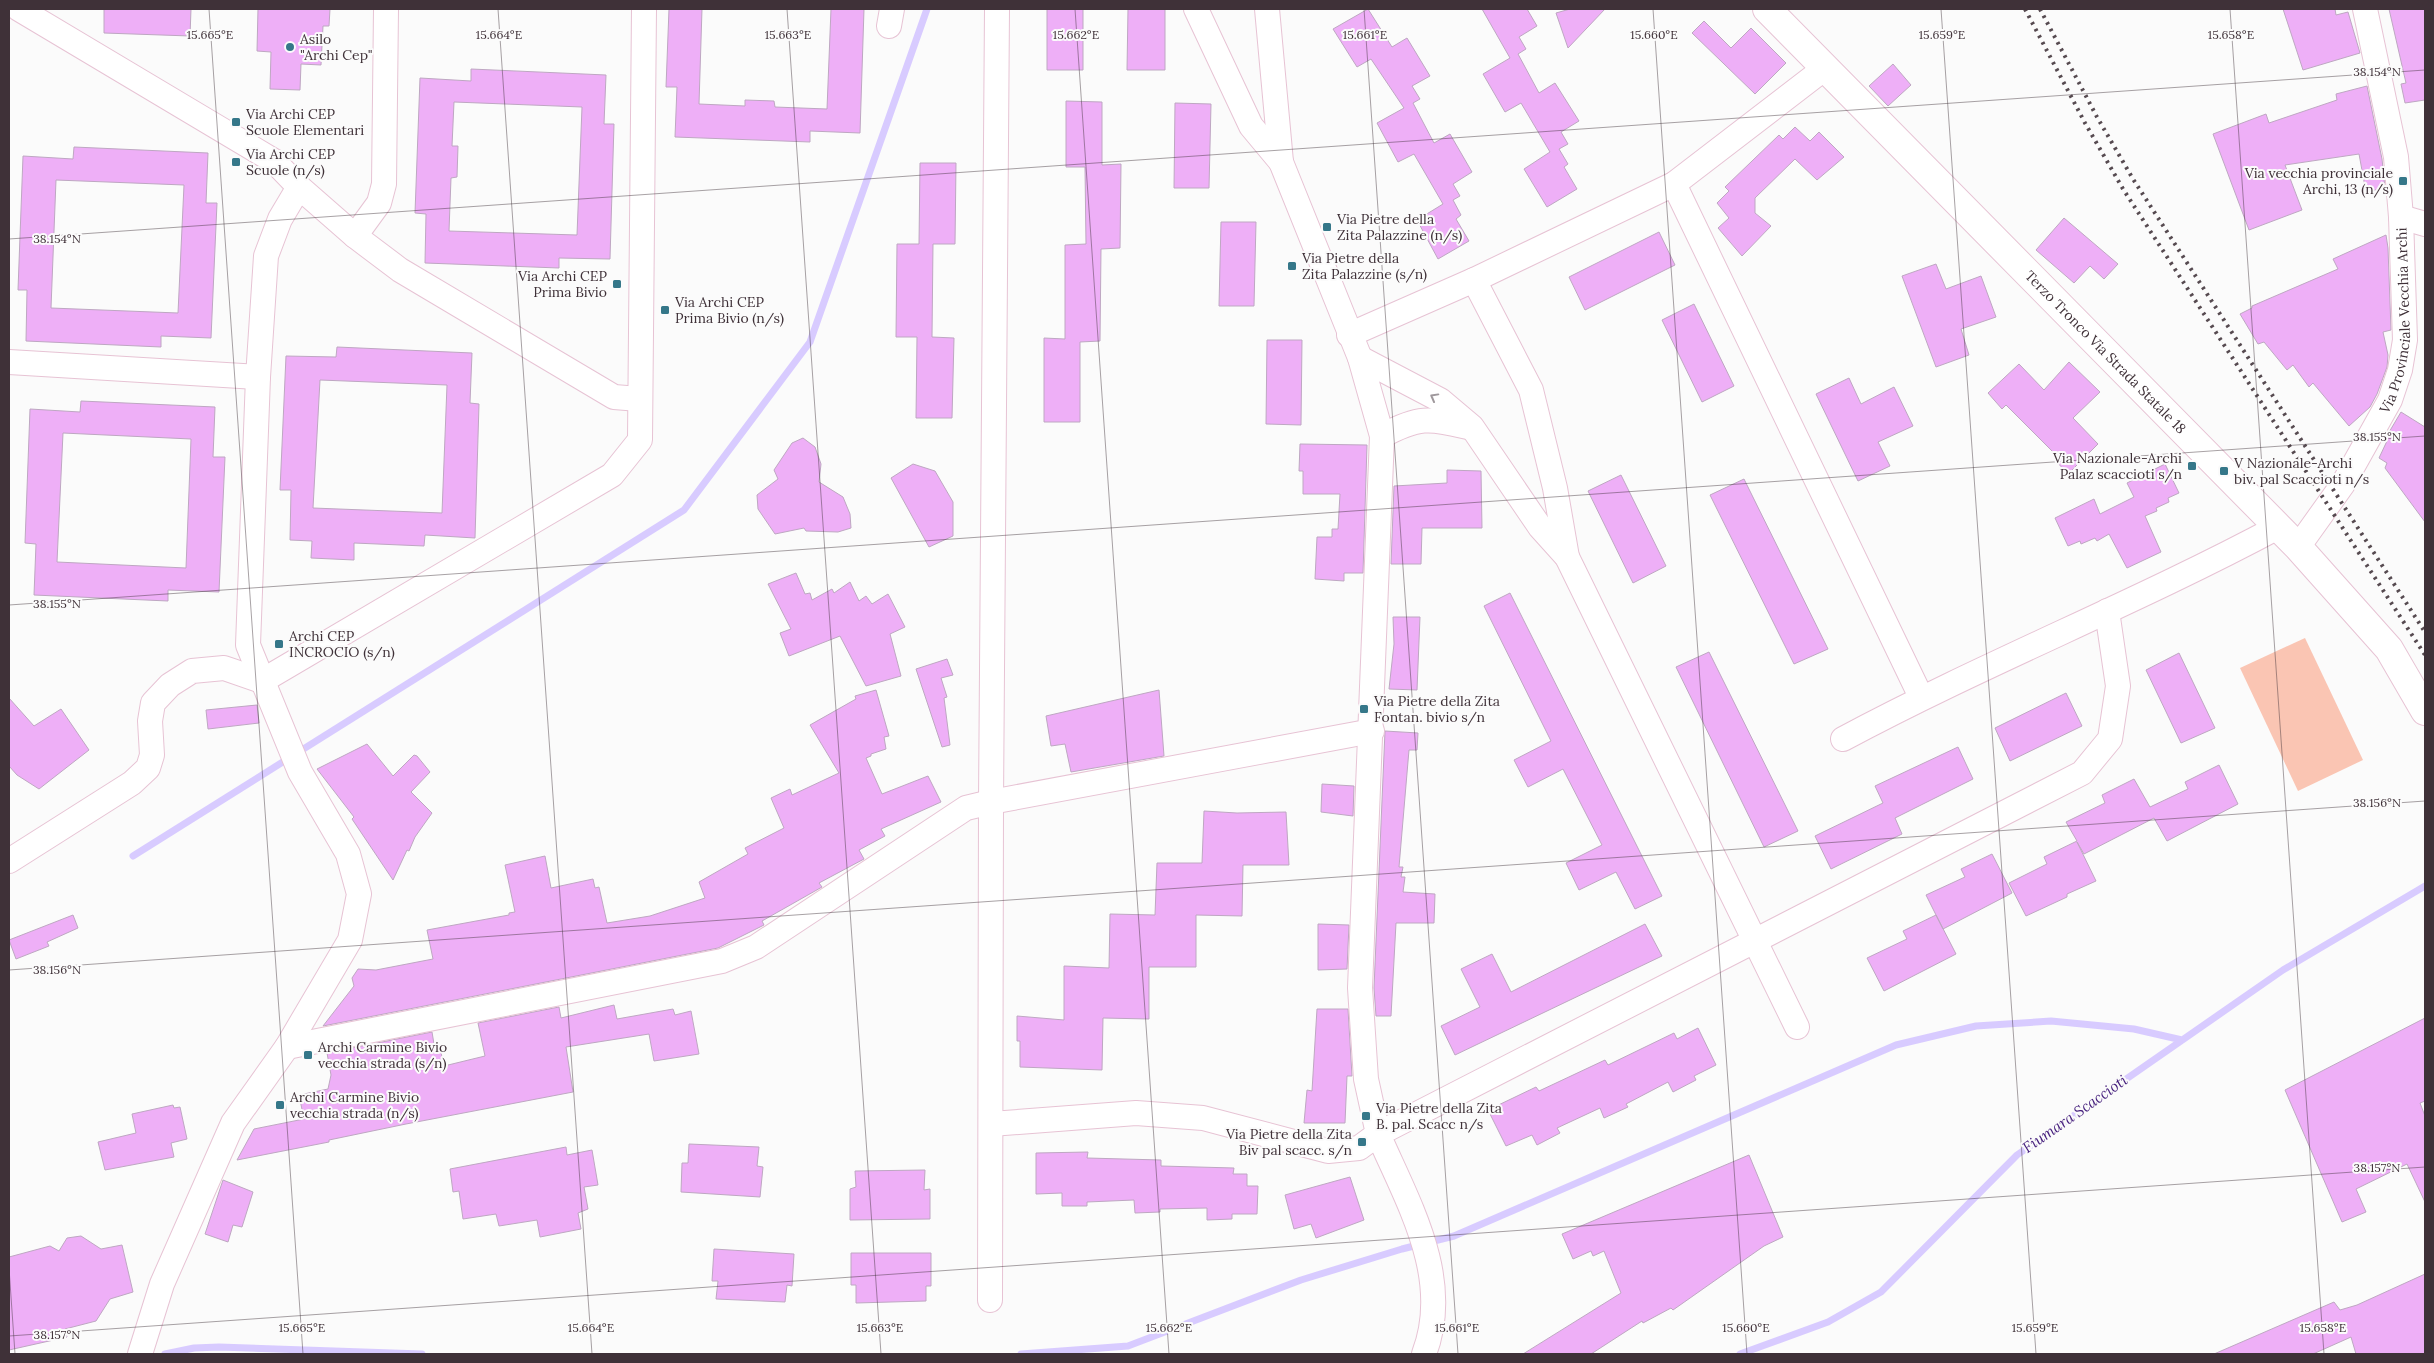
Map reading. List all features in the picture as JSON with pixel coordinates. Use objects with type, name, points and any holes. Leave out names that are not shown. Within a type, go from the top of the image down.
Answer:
[{"type":"main road","name":"Terzo Tronco Via Strada Statale 18","points":[[1767,9],[2298,547],[2389,648],[2425,711]]},
{"type":"street","points":[[19,9],[274,161],[299,187],[356,236],[400,270],[614,397],[639,400]]},
{"type":"street","points":[[356,236],[378,203],[384,184],[386,9]]},
{"type":"street","points":[[9,861],[132,782],[148,768],[152,754],[150,721],[152,703],[170,684],[192,671],[224,668],[262,681],[612,475],[640,440],[644,9]]},
{"type":"street","points":[[990,1300],[990,802],[997,9]]},
{"type":"street","points":[[1196,9],[1251,126],[1281,162]]},
{"type":"street","points":[[1267,9],[1281,162],[1349,335],[1360,358],[1382,436],[1372,731],[1360,988],[1366,1080],[1378,1134],[1429,1258],[1434,1306],[1424,1354]]},
{"type":"street","name":"Via Provinciale Vecchia Archi","points":[[2298,547],[2343,484],[2390,400],[2400,370],[2405,340],[2401,217],[2396,157],[2365,9]]},
{"type":"street","points":[[1349,335],[1474,280],[1674,184],[1826,68]]},
{"type":"street","points":[[1674,184],[1921,697]]},
{"type":"street","points":[[140,1354],[162,1284],[233,1123],[287,1047],[350,940],[359,894],[348,854],[300,772],[284,737],[248,645],[258,377],[266,256],[280,219],[299,187]]},
{"type":"street","name":"Via Provinciale Vecchia Archi","points":[[2401,217],[2425,224]]},
{"type":"street","points":[[1474,280],[1531,390],[1555,488],[1567,557]]},
{"type":"street","points":[[1360,358],[1440,400],[1472,428],[1540,526],[1567,557],[1797,1027]]},
{"type":"street","points":[[9,362],[258,377]]},
{"type":"street","points":[[1382,436],[1406,423],[1433,419],[1472,428]]},
{"type":"street","points":[[1843,739],[1921,697],[2107,611],[2278,526]]},
{"type":"street","points":[[991,1124],[1136,1113],[1204,1118],[1328,1151],[1359,1148],[1378,1134],[2082,773],[2110,739],[2118,686],[2107,611]]},
{"type":"street","points":[[287,1047],[722,961],[756,947],[966,808],[1372,731]]},
{"type":"shaded area","points":[[2305,638],[2363,760],[2298,791],[2240,668]]},
{"type":"building","points":[[104,9],[191,9],[190,36],[104,33]]},
{"type":"building","name":"Asilo \"Archi Cep\"","points":[[258,9],[330,9],[329,26],[323,26],[321,65],[301,64],[300,90],[270,89],[271,52],[257,51]]},
{"type":"building","points":[[669,9],[702,9],[699,104],[745,106],[745,100],[774,101],[775,107],[827,109],[831,9],[864,9],[860,133],[810,131],[810,142],[675,137],[677,87],[666,87]]},
{"type":"building","points":[[1047,9],[1083,9],[1083,70],[1047,70]]},
{"type":"building","points":[[1128,9],[1165,9],[1165,70],[1127,70]]},
{"type":"building","points":[[1368,9],[1392,47],[1407,38],[1430,76],[1412,86],[1420,99],[1413,103],[1434,143],[1450,134],[1472,172],[1453,184],[1460,196],[1453,200],[1461,215],[1456,219],[1469,241],[1438,259],[1417,220],[1443,204],[1414,154],[1398,162],[1377,123],[1404,108],[1371,59],[1357,67],[1333,29]]},
{"type":"building","points":[[1482,9],[1527,9],[1537,26],[1519,37],[1526,49],[1518,54],[1539,93],[1555,83],[1579,121],[1561,132],[1568,144],[1559,149],[1568,164],[1564,167],[1577,189],[1547,207],[1524,169],[1550,152],[1521,103],[1505,112],[1483,74],[1510,58]]},
{"type":"building","points":[[1570,9],[1605,9],[1568,48],[1556,13]]},
{"type":"building","points":[[2283,9],[2335,9],[2336,15],[2348,12],[2360,53],[2303,70]]},
{"type":"building","points":[[2389,9],[2425,9],[2425,100],[2405,103],[2401,84],[2406,83]]},
{"type":"building","points":[[1704,21],[1731,48],[1751,28],[1786,63],[1755,94],[1692,33]]},
{"type":"building","points":[[1893,64],[1911,85],[1888,106],[1869,86]]},
{"type":"building","points":[[471,69],[606,75],[604,124],[614,124],[610,259],[559,258],[559,268],[425,263],[426,214],[415,213],[420,78],[471,81]],"holes":[[[454,102],[582,107],[577,235],[449,231],[451,178],[457,177],[458,146],[452,146]]]},
{"type":"building","points":[[2367,86],[2382,159],[2385,188],[2366,192],[2359,154],[2285,165],[2302,210],[2249,230],[2213,134],[2266,114],[2269,123],[2337,100],[2336,94]]},
{"type":"building","points":[[1066,101],[1102,102],[1102,165],[1121,164],[1120,248],[1101,249],[1100,341],[1080,342],[1080,422],[1044,422],[1044,338],[1065,339],[1065,245],[1086,244],[1085,167],[1066,167]]},
{"type":"building","points":[[1175,103],[1211,104],[1209,188],[1174,188]]},
{"type":"building","points":[[1795,127],[1810,141],[1819,132],[1844,157],[1817,180],[1795,159],[1755,198],[1755,213],[1771,226],[1742,256],[1718,228],[1729,218],[1717,203],[1729,191],[1725,187],[1779,135],[1783,139]]},
{"type":"building","points":[[74,147],[208,153],[206,203],[217,203],[211,338],[161,336],[161,347],[26,341],[27,290],[18,290],[23,156],[73,159]],"holes":[[[56,180],[184,185],[178,313],[51,308]]]},
{"type":"building","points":[[920,163],[956,163],[955,244],[933,244],[932,337],[954,338],[952,418],[916,418],[917,337],[896,337],[897,244],[919,244]]},
{"type":"building","points":[[2064,218],[2118,264],[2104,279],[2090,266],[2074,283],[2036,250]]},
{"type":"building","points":[[1221,222],[1256,222],[1254,306],[1219,306]]},
{"type":"building","points":[[1659,232],[1675,265],[1585,310],[1569,277]]},
{"type":"building","points":[[2386,235],[2391,330],[2383,332],[2388,355],[2387,367],[2370,407],[2349,426],[2313,383],[2309,387],[2293,365],[2287,370],[2264,342],[2258,344],[2240,314],[2252,308],[2252,306],[2338,269],[2333,259]]},
{"type":"building","points":[[1936,264],[1946,289],[1981,276],[1996,317],[1961,329],[1969,355],[1936,367],[1902,276]]},
{"type":"building","points":[[1694,304],[1734,386],[1702,402],[1662,320]]},
{"type":"building","points":[[1267,340],[1302,340],[1301,425],[1266,424]]},
{"type":"building","points":[[337,347],[472,353],[470,403],[479,404],[475,538],[425,535],[424,546],[354,543],[354,560],[311,558],[312,541],[290,540],[291,490],[280,490],[286,356],[336,357]],"holes":[[[320,380],[447,385],[442,513],[313,508]]]},
{"type":"building","points":[[2069,362],[2100,392],[2073,418],[2098,444],[2068,474],[2054,459],[2057,456],[2006,405],[2002,409],[1988,393],[2019,364],[2044,390]]},
{"type":"building","points":[[1849,378],[1861,404],[1894,387],[1913,426],[1878,442],[1890,466],[1858,481],[1816,394]]},
{"type":"building","points":[[81,401],[215,407],[213,457],[225,457],[219,592],[168,590],[168,601],[34,595],[36,544],[25,543],[30,409],[80,412]],"holes":[[[63,433],[191,439],[186,568],[57,562]]]},
{"type":"building","points":[[2401,412],[2425,427],[2425,522],[2385,468],[2387,463],[2379,458],[2387,441],[2385,439]]},
{"type":"building","points":[[803,438],[815,447],[821,464],[819,482],[843,497],[850,514],[851,528],[838,532],[806,531],[804,528],[775,534],[758,509],[757,495],[778,479],[774,470],[792,443]]},
{"type":"building","points":[[1300,444],[1367,445],[1363,573],[1344,573],[1344,581],[1315,579],[1317,537],[1332,537],[1332,529],[1338,529],[1340,494],[1303,494],[1303,471],[1299,471]]},
{"type":"building","points":[[913,464],[935,471],[953,502],[953,536],[929,547],[891,478]]},
{"type":"building","points":[[2165,464],[2179,493],[2168,498],[2169,502],[2156,508],[2157,511],[2145,516],[2161,552],[2127,568],[2109,534],[2097,541],[2095,538],[2081,544],[2080,541],[2068,546],[2055,518],[2094,499],[2100,514],[2134,497],[2127,483]]},
{"type":"building","points":[[1447,470],[1481,471],[1482,528],[1422,528],[1421,564],[1391,564],[1394,486],[1447,483]]},
{"type":"building","points":[[1621,475],[1666,566],[1633,583],[1588,491]]},
{"type":"building","points":[[1744,479],[1828,649],[1794,664],[1710,495]]},
{"type":"building","points":[[796,573],[805,594],[810,593],[812,600],[832,589],[834,593],[850,582],[859,601],[866,596],[872,604],[888,594],[905,627],[890,634],[901,676],[866,686],[840,636],[789,656],[780,633],[791,629],[768,584]]},
{"type":"building","points":[[1510,593],[1662,896],[1635,909],[1616,872],[1579,890],[1566,863],[1602,845],[1563,769],[1528,787],[1514,760],[1551,741],[1484,606]]},
{"type":"building","points":[[1393,617],[1420,617],[1417,690],[1389,689],[1394,644]]},
{"type":"building","points":[[1709,652],[1798,831],[1764,847],[1676,667]]},
{"type":"building","points":[[2179,653],[2215,728],[2181,743],[2146,670]]},
{"type":"building","points":[[947,659],[953,675],[941,678],[947,697],[944,698],[950,745],[942,747],[916,669]]},
{"type":"building","points":[[876,690],[889,736],[884,737],[886,749],[871,754],[871,756],[866,758],[882,794],[928,776],[941,802],[881,829],[885,836],[859,850],[864,859],[819,883],[822,887],[762,921],[764,925],[718,948],[323,1026],[354,986],[352,978],[358,969],[376,970],[433,959],[427,930],[509,915],[509,913],[515,912],[505,865],[545,856],[551,888],[593,879],[595,888],[599,887],[607,923],[650,916],[705,898],[699,882],[748,854],[745,848],[784,828],[771,798],[790,789],[792,795],[839,773],[810,725],[856,699],[855,696]]},
{"type":"building","points":[[1159,690],[1164,756],[1071,772],[1065,744],[1051,746],[1046,716]]},
{"type":"building","points":[[2066,693],[2082,726],[2010,761],[1995,728]]},
{"type":"building","points":[[9,698],[34,726],[61,709],[89,750],[39,789],[17,775],[9,766]]},
{"type":"building","points":[[257,705],[259,723],[208,729],[206,710]]},
{"type":"building","points":[[1385,731],[1418,733],[1417,750],[1409,750],[1399,867],[1403,867],[1401,877],[1405,877],[1403,892],[1435,894],[1434,923],[1396,923],[1391,1016],[1376,1016],[1374,988]]},
{"type":"building","points":[[367,744],[393,776],[414,755],[430,772],[411,792],[432,813],[415,837],[409,851],[407,850],[393,880],[352,819],[354,817],[317,769]]},
{"type":"building","points":[[1958,747],[1973,779],[1895,818],[1902,834],[1831,869],[1815,836],[1883,803],[1875,786]]},
{"type":"building","points":[[2219,765],[2238,804],[2167,841],[2154,818],[2084,854],[2077,842],[2096,881],[2026,916],[2009,883],[2047,864],[2044,857],[2077,841],[2066,822],[2105,803],[2102,795],[2134,779],[2150,807],[2188,789],[2185,782]]},
{"type":"building","points":[[1322,784],[1354,786],[1353,816],[1321,812]]},
{"type":"building","points":[[1204,811],[1237,813],[1286,812],[1289,865],[1243,865],[1242,916],[1196,915],[1196,967],[1149,967],[1149,1019],[1103,1018],[1102,1070],[1020,1067],[1020,1041],[1017,1041],[1017,1016],[1064,1020],[1064,966],[1109,968],[1110,914],[1155,915],[1157,863],[1202,863]]},
{"type":"building","points":[[1992,854],[2012,893],[1943,929],[1926,895],[1965,877],[1961,869]]},
{"type":"building","points":[[73,915],[78,928],[47,942],[49,946],[16,959],[9,940]]},
{"type":"building","points":[[1936,915],[1956,954],[1884,991],[1867,958],[1907,939],[1903,931]]},
{"type":"building","points":[[1318,924],[1349,925],[1347,969],[1318,970]]},
{"type":"building","points":[[1645,924],[1662,956],[1455,1055],[1441,1026],[1480,1007],[1461,969],[1492,954],[1511,992]]},
{"type":"building","points":[[614,1005],[617,1019],[673,1009],[675,1015],[691,1011],[699,1054],[654,1061],[649,1034],[566,1047],[573,1092],[406,1124],[329,1140],[329,1142],[237,1160],[254,1129],[304,1119],[299,1095],[328,1089],[331,1075],[327,1053],[432,1032],[435,1050],[440,1048],[444,1066],[485,1056],[478,1023],[559,1007],[561,1018]]},
{"type":"building","points":[[1317,1009],[1348,1009],[1352,1076],[1347,1076],[1345,1123],[1304,1123],[1307,1090],[1312,1091]]},
{"type":"building","points":[[2425,1018],[2425,1101],[2420,1103],[2425,1116],[2425,1202],[2407,1164],[2356,1189],[2366,1212],[2342,1222],[2285,1090]]},
{"type":"building","points":[[1698,1028],[1716,1065],[1694,1076],[1696,1080],[1673,1092],[1668,1082],[1626,1104],[1628,1107],[1604,1118],[1600,1108],[1557,1128],[1560,1133],[1537,1145],[1532,1135],[1506,1146],[1488,1110],[1536,1087],[1539,1091],[1605,1060],[1608,1065],[1674,1033],[1677,1039]]},
{"type":"building","points":[[173,1105],[174,1108],[180,1107],[187,1139],[171,1143],[174,1157],[105,1170],[98,1142],[136,1133],[132,1114]]},
{"type":"building","points":[[689,1144],[759,1147],[757,1166],[763,1167],[760,1197],[681,1192],[682,1163],[688,1163]]},
{"type":"building","points":[[566,1147],[567,1155],[592,1150],[598,1185],[584,1187],[588,1209],[578,1213],[581,1229],[540,1237],[537,1220],[499,1226],[496,1214],[463,1219],[459,1191],[453,1192],[450,1169]]},
{"type":"building","points":[[1088,1152],[1087,1158],[1161,1160],[1161,1166],[1234,1168],[1233,1174],[1247,1174],[1247,1186],[1258,1186],[1257,1214],[1232,1214],[1232,1219],[1207,1220],[1207,1208],[1160,1209],[1160,1212],[1135,1213],[1134,1200],[1087,1202],[1087,1206],[1062,1206],[1062,1193],[1036,1194],[1036,1153]]},
{"type":"building","points":[[1749,1155],[1783,1237],[1764,1246],[1673,1310],[1671,1308],[1643,1323],[1642,1321],[1591,1354],[1523,1354],[1621,1293],[1604,1251],[1593,1256],[1591,1251],[1573,1259],[1562,1234]]},
{"type":"building","points":[[925,1170],[924,1190],[930,1189],[930,1219],[850,1220],[850,1189],[856,1187],[855,1171]]},
{"type":"building","points":[[1350,1177],[1364,1220],[1316,1238],[1311,1224],[1294,1229],[1285,1195]]},
{"type":"building","points":[[223,1180],[253,1192],[242,1227],[233,1225],[228,1242],[205,1234]]},
{"type":"building","points":[[81,1236],[101,1249],[122,1245],[133,1292],[110,1299],[96,1321],[65,1329],[67,1337],[9,1350],[9,1257],[50,1246],[59,1251],[67,1238]]},
{"type":"building","points":[[714,1249],[794,1254],[792,1286],[787,1285],[785,1302],[716,1299],[718,1281],[712,1281]]},
{"type":"building","points":[[851,1253],[931,1253],[931,1286],[926,1286],[926,1301],[856,1303],[856,1285],[851,1285]]},
{"type":"building","points":[[2425,1274],[2425,1354],[2356,1354],[2351,1337],[2313,1354],[2214,1354],[2334,1302],[2340,1310],[2357,1305]]},
{"type":"waterway","points":[[133,856],[684,510],[810,342],[927,9]]},
{"type":"waterway","name":"Fiumara Scaccioti","points":[[1740,1354],[1828,1322],[1881,1292],[2017,1155],[2283,970],[2425,886]]},
{"type":"waterway","points":[[1021,1354],[1128,1346],[1301,1280],[1402,1249],[1454,1236],[1896,1045],[1976,1026],[2051,1021],[2134,1029],[2182,1040]]},
{"type":"waterway","points":[[165,1354],[194,1348],[219,1347],[422,1354]]},
{"type":"railway","points":[[2025,9],[2085,123],[2123,189],[2425,655]]},
{"type":"railway","points":[[2040,9],[2097,117],[2133,179],[2425,632]]},
{"type":"place","name":"Asilo \"Archi Cep\"","points":[[290,47]]},
{"type":"place","name":"Via Archi CEP Scuole Elementari","points":[[236,122]]},
{"type":"place","name":"Via Archi CEP Scuole (n/s)","points":[[236,162]]},
{"type":"place","name":"Via vecchia provinciale Archi, 13 (n/s)","points":[[2403,181]]},
{"type":"place","name":"Via Pietre della Zita Palazzine (n/s)","points":[[1327,227]]},
{"type":"place","name":"Via Pietre della Zita Palazzine (s/n)","points":[[1292,266]]},
{"type":"place","name":"Via Archi CEP Prima Bivio","points":[[617,284]]},
{"type":"place","name":"Via Archi CEP Prima Bivio (n/s)","points":[[665,310]]},
{"type":"place","name":"Via Nazionale-Archi Palaz scaccioti s/n","points":[[2192,466]]},
{"type":"place","name":"V Nazionale-Archi biv. pal Scaccioti n/s","points":[[2224,471]]},
{"type":"place","name":"Archi CEP INCROCIO (s/n)","points":[[279,644]]},
{"type":"place","name":"Via Pietre della Zita Fontan. bivio s/n","points":[[1364,709]]},
{"type":"place","name":"Archi Carmine Bivio vecchia strada (s/n)","points":[[308,1055]]},
{"type":"place","name":"Archi Carmine Bivio vecchia strada (n/s)","points":[[280,1105]]},
{"type":"place","name":"Via Pietre della Zita B. pal. Scacc n/s","points":[[1366,1116]]},
{"type":"place","name":"Via Pietre della Zita Biv pal scacc. s/n","points":[[1362,1142]]}]
